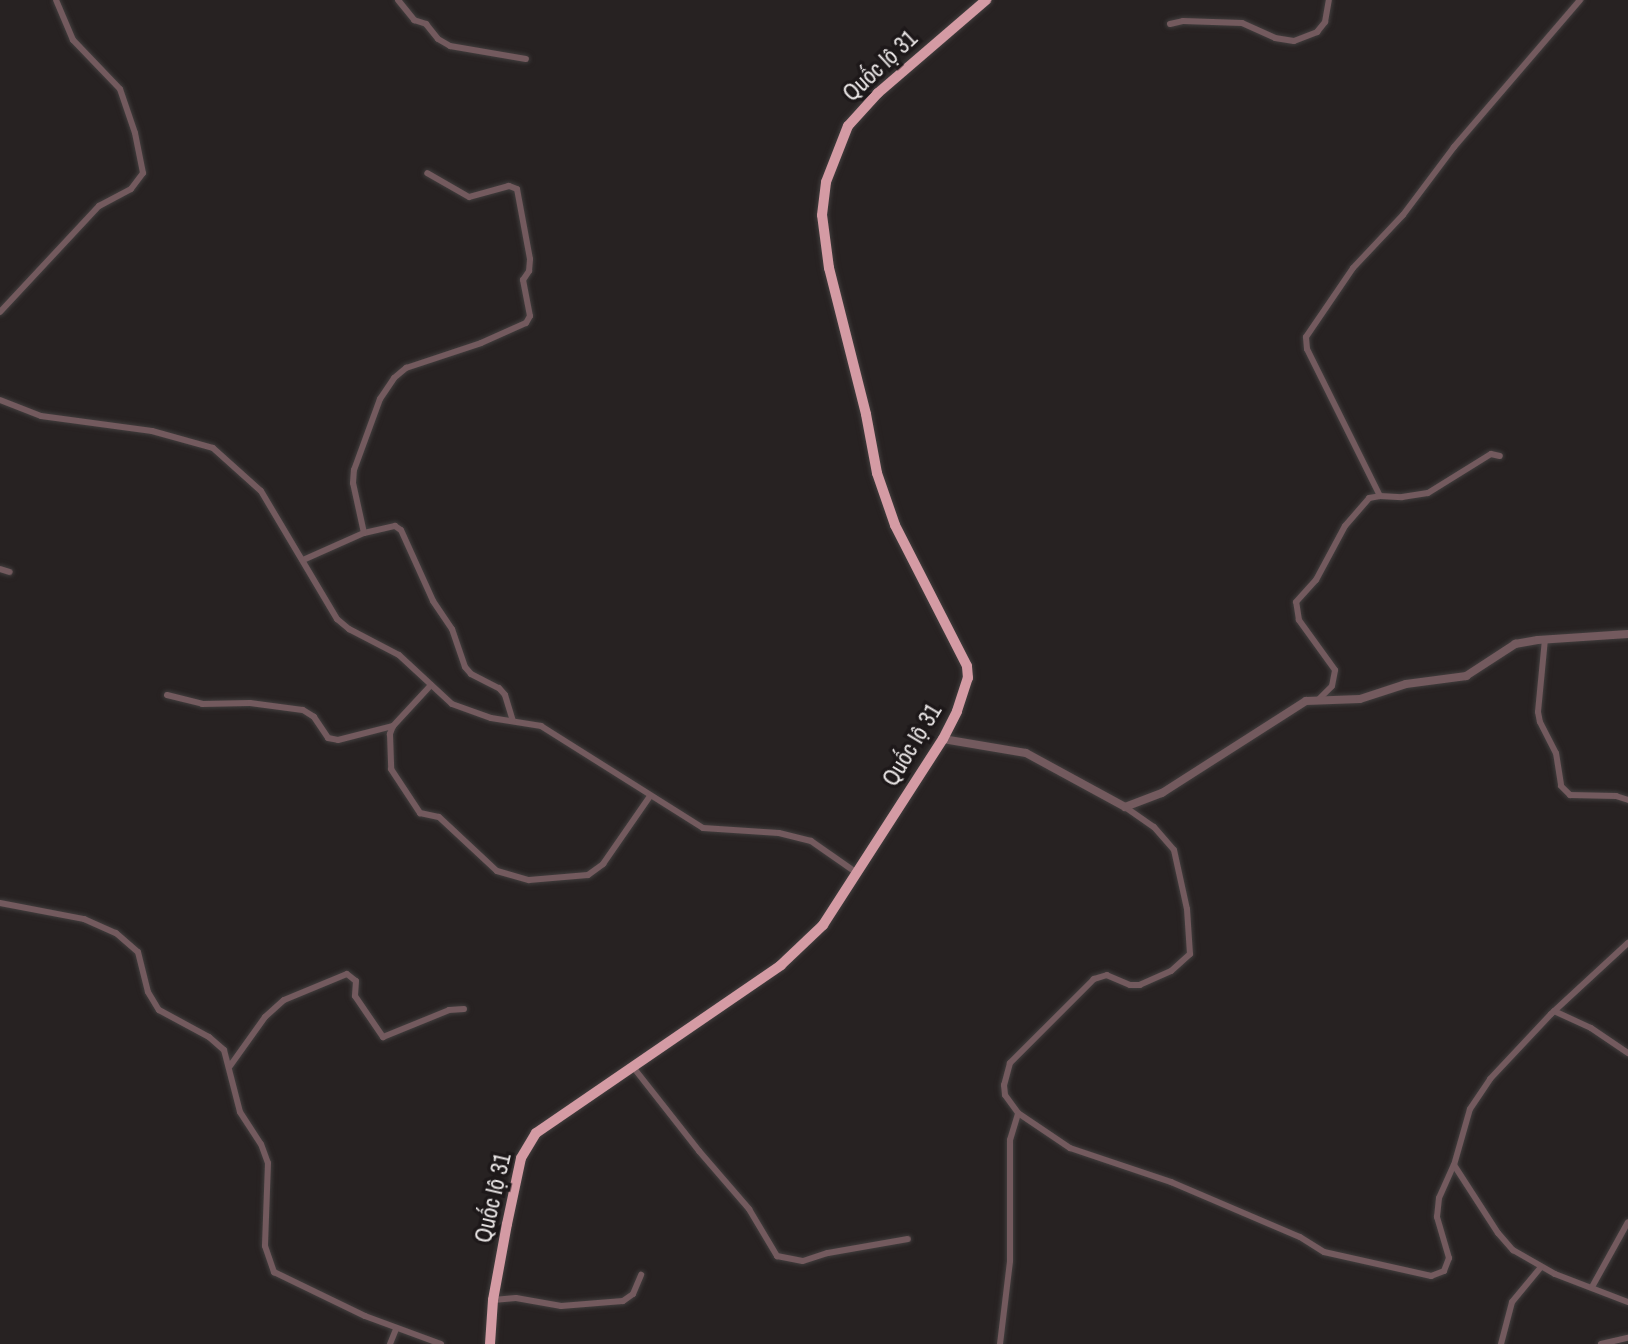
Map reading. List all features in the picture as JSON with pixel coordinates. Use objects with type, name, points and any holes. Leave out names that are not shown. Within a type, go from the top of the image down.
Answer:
[{"type":"highway","name":"Quốc lộ 31","points":[[490,1344],[493,1300],[506,1224],[521,1158],[536,1133],[781,965],[823,925],[943,739],[964,691],[967,666],[895,525],[877,473],[866,414],[829,268],[822,215],[826,182],[848,126],[878,93],[986,0]]},
{"type":"street","points":[[0,312],[99,206],[131,189],[143,173],[135,132],[120,89],[73,40],[56,0]]},
{"type":"street","points":[[398,0],[409,15],[426,24],[438,39],[450,46],[526,59]]},
{"type":"street","points":[[1170,24],[1183,21],[1242,23],[1275,38],[1294,41],[1317,32],[1325,22],[1329,0]]},
{"type":"street","points":[[1380,496],[1307,349],[1306,337],[1353,268],[1403,215],[1454,147],[1580,0]]},
{"type":"street","points":[[364,533],[353,483],[354,470],[387,387],[406,368],[481,343],[526,323],[530,316],[523,280],[529,271],[530,259],[517,189],[509,186],[469,197],[427,173]]},
{"type":"street","points":[[0,400],[41,416],[152,431],[213,449],[237,467],[261,491],[329,609],[343,625],[399,655],[459,709],[541,726],[703,828],[779,833],[811,841],[857,873]]},
{"type":"street","points":[[1320,699],[1332,686],[1335,670],[1299,620],[1296,601],[1316,580],[1335,541],[1352,516],[1369,498],[1428,493],[1491,454],[1500,456]]},
{"type":"street","points":[[303,560],[364,533],[395,526],[401,530],[433,601],[452,629],[465,667],[477,678],[499,688],[505,695],[513,721]]},
{"type":"street","points":[[0,569],[10,572]]},
{"type":"street","points":[[1125,807],[1162,793],[1293,706],[1320,699],[1338,702],[1360,699],[1406,684],[1466,676],[1503,649],[1545,639],[1628,634]]},
{"type":"street","points":[[1545,639],[1539,722],[1556,753],[1561,786],[1570,795],[1616,796],[1628,800]]},
{"type":"street","points":[[431,685],[393,726],[390,734],[391,769],[420,813],[439,817],[490,865],[520,879],[575,876],[596,871],[650,796]]},
{"type":"street","points":[[167,695],[202,704],[250,703],[303,710],[314,717],[328,738],[338,740],[393,726]]},
{"type":"street","points":[[943,739],[1026,752],[1089,790],[1125,807],[1160,832],[1174,850],[1187,909],[1190,954],[1171,971],[1140,985],[1130,985],[1107,975],[1094,979],[1010,1063],[1004,1085],[1005,1095],[1018,1113],[1070,1148],[1171,1182],[1300,1237],[1324,1252],[1431,1276],[1444,1271],[1448,1265],[1437,1217],[1439,1198],[1454,1165],[1470,1109],[1490,1079],[1554,1011],[1628,943]]},
{"type":"street","points":[[0,903],[84,919],[130,942],[138,952],[148,992],[159,1010],[218,1044],[230,1066],[240,1112],[261,1144],[268,1163],[265,1246],[270,1267],[281,1276],[396,1329],[441,1344]]},
{"type":"street","points":[[230,1066],[265,1017],[284,1000],[347,974],[356,981],[355,996],[383,1037],[449,1010],[464,1009]]},
{"type":"street","points":[[1554,1011],[1591,1028],[1628,1053]]},
{"type":"street","points":[[633,1067],[699,1152],[749,1209],[777,1256],[795,1262],[814,1260],[828,1254],[908,1239]]},
{"type":"street","points":[[1000,1344],[1010,1261],[1010,1140],[1018,1113]]},
{"type":"street","points":[[1454,1165],[1498,1233],[1513,1250],[1541,1267],[1628,1301]]},
{"type":"street","points":[[1592,1287],[1628,1222]]},
{"type":"street","points":[[1502,1344],[1512,1302],[1541,1267]]},
{"type":"street","points":[[493,1300],[516,1298],[561,1306],[623,1301],[633,1294],[641,1275]]},
{"type":"street","points":[[390,1344],[396,1329]]},
{"type":"street","points":[[1601,1344],[1628,1338]]}]
